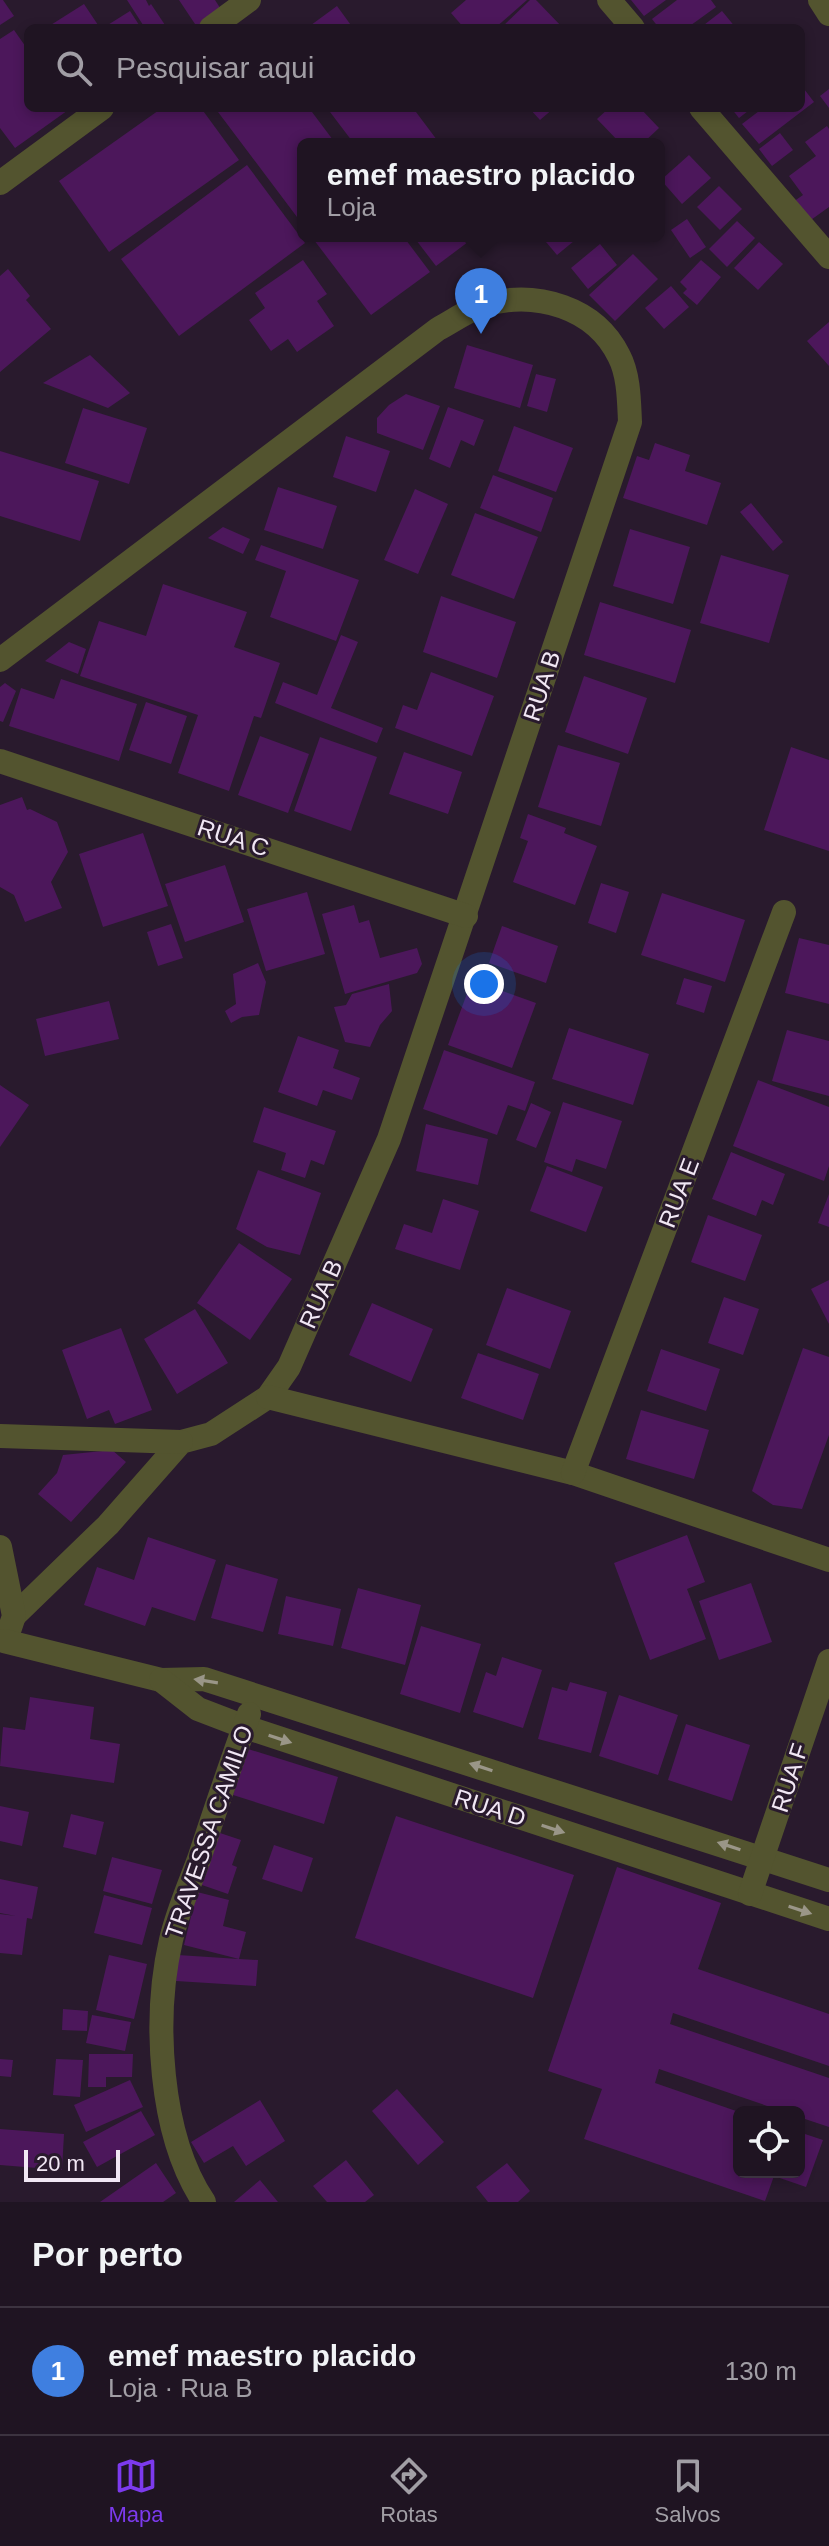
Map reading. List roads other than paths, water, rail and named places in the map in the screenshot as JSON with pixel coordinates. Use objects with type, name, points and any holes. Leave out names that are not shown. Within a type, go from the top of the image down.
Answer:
[{"type":"street","points":[[216,24],[249,0]]},
{"type":"street","points":[[609,0],[630,24]]},
{"type":"street","points":[[820,0],[829,14]]},
{"type":"street","points":[[0,183],[97,112]]},
{"type":"street","points":[[704,112],[829,257]]},
{"type":"street","name":"RUA B","points":[[0,660],[438,329],[486,304],[532,298],[569,307],[602,331],[620,357],[628,390],[630,422],[389,1139],[289,1367],[268,1397],[211,1434],[181,1442],[108,1525],[14,1616]]},
{"type":"street","name":"RUA C","points":[[0,761],[466,916]]},
{"type":"street","name":"RUA E","points":[[573,1473],[784,912]]},
{"type":"street","points":[[268,1397],[573,1473],[829,1560]]},
{"type":"street","points":[[0,1436],[181,1442]]},
{"type":"street","points":[[0,1547],[14,1616],[2,1647]]},
{"type":"street","name":"RUA D","points":[[2,1647],[161,1680],[204,1679],[829,1880]]},
{"type":"street","name":"RUA F","points":[[750,1894],[829,1661]]},
{"type":"street","name":"RUA D","points":[[161,1680],[198,1709],[245,1727],[829,1919]]},
{"type":"street","name":"TRAVESSA CAMILO","points":[[204,2202],[190,2181],[167,2104],[162,2064],[164,1984],[171,1939],[257,1694]]},
{"type":"place","name":"emef maestro placido","points":[[481,334]]}]
